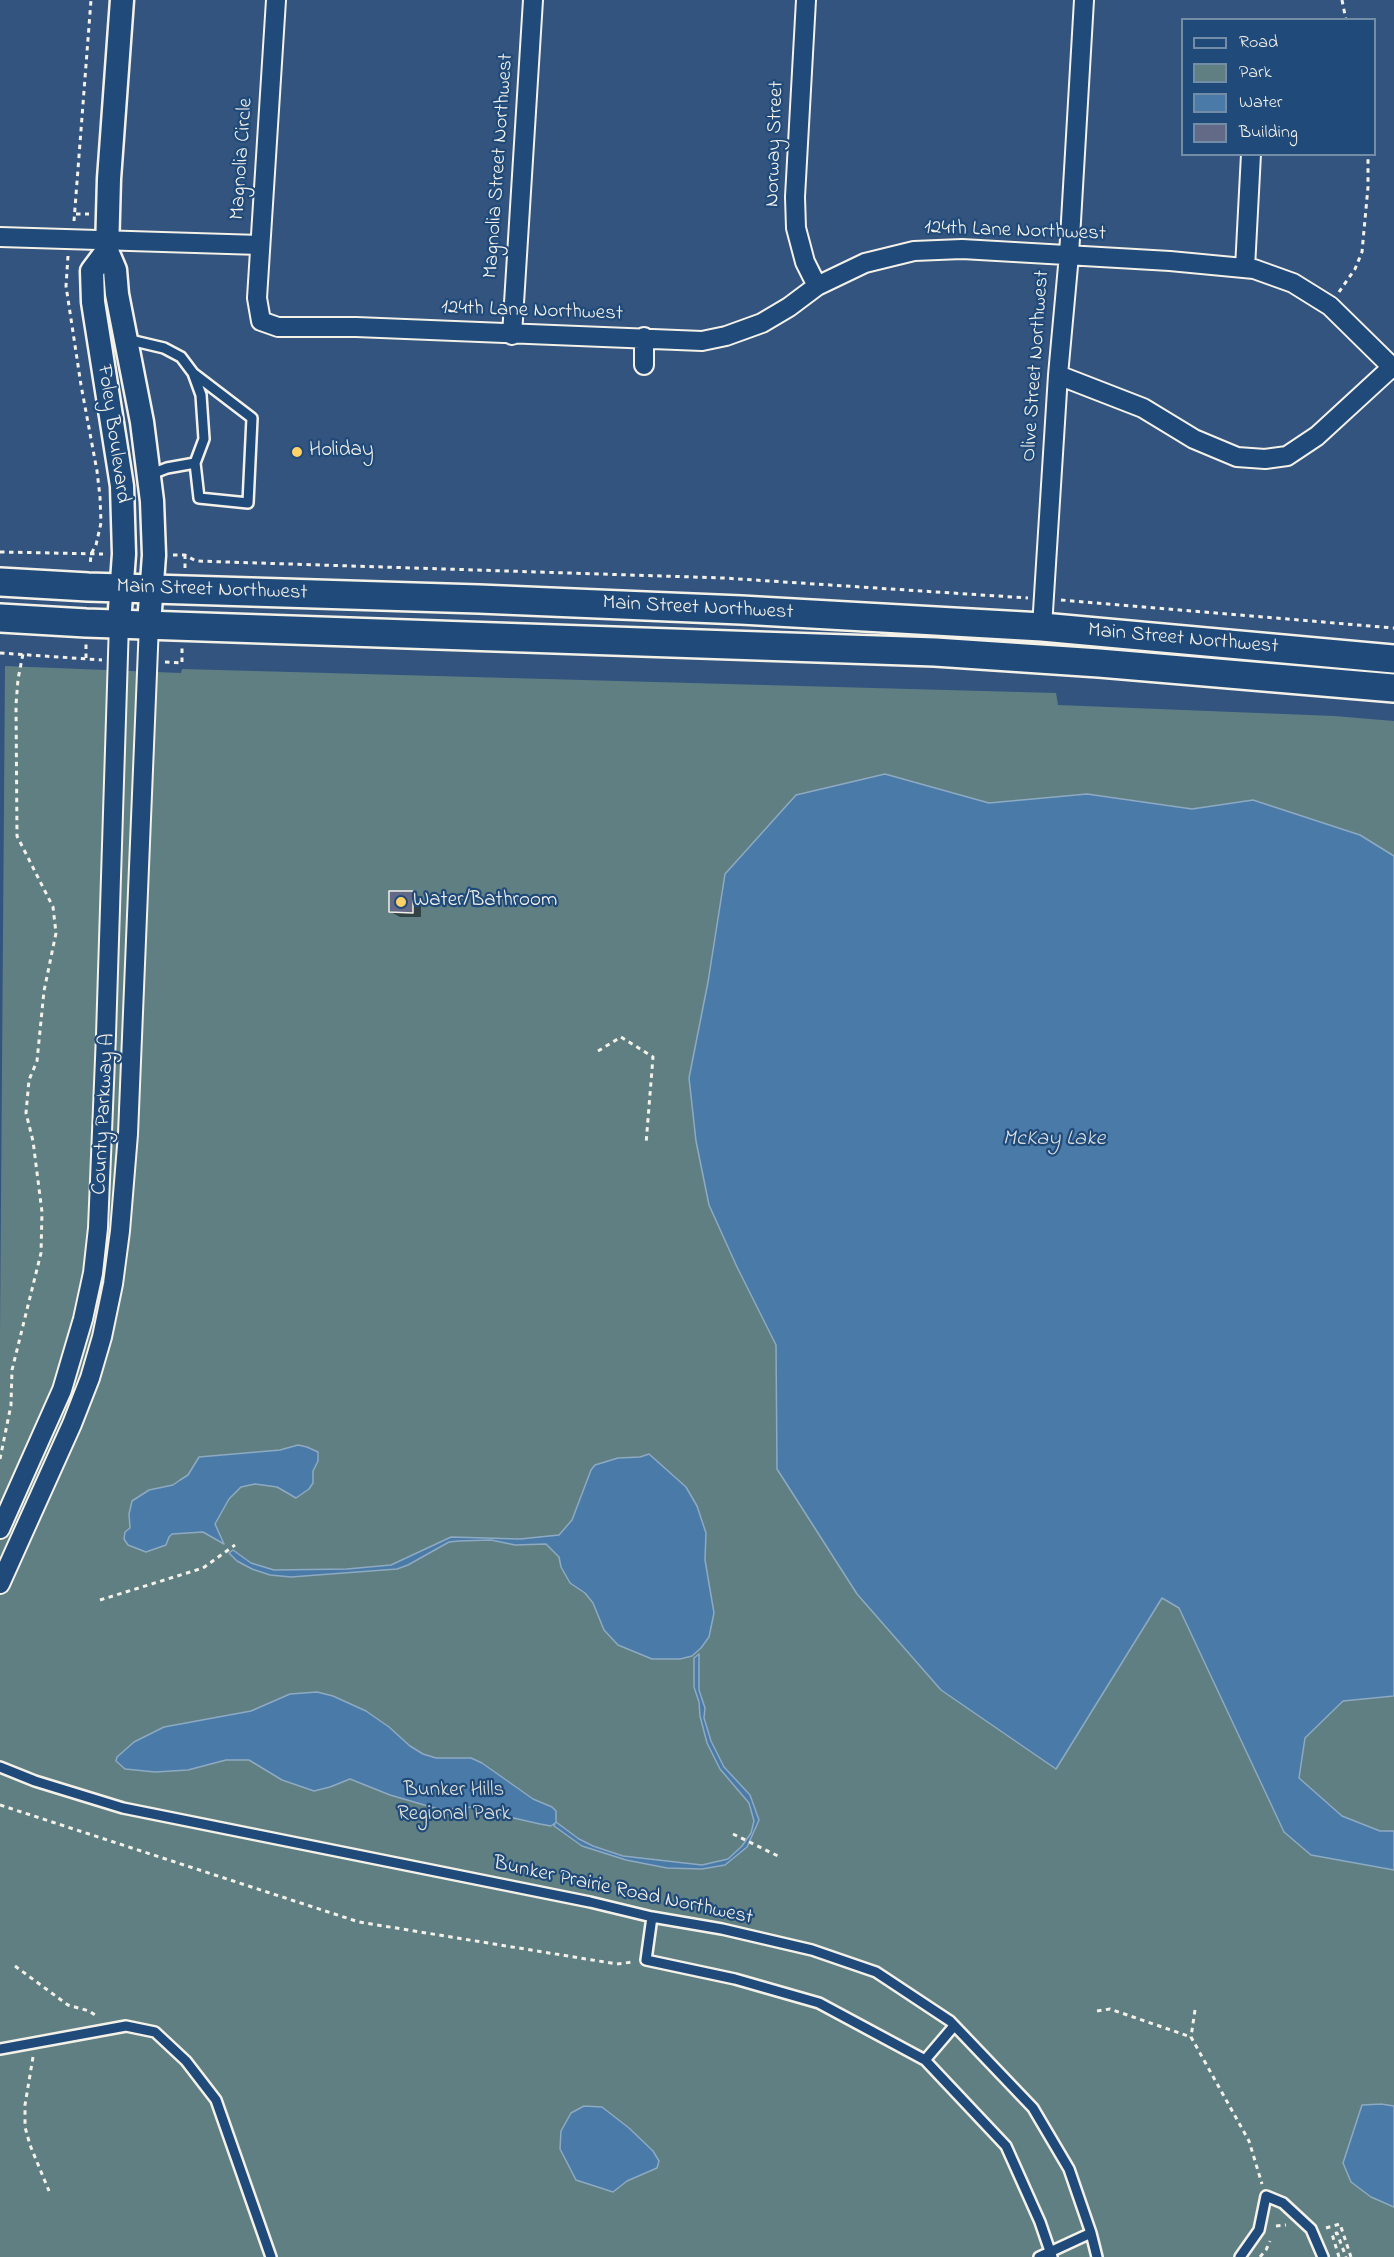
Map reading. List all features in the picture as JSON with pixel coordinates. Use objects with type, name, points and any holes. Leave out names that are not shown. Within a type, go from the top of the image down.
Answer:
[{"type":"main road","name":"Main Street Northwest","points":[[0,582],[718,609],[1042,627],[1394,659]]},
{"type":"main road","name":"Main Street Northwest","points":[[0,618],[935,652],[1111,663],[1394,688]]},
{"type":"street","name":"Foley Boulevard","points":[[122,0],[109,179],[107,246],[115,270],[117,294],[142,422],[148,475],[154,555],[149,624]]},
{"type":"street","name":"Magnolia Circle","points":[[261,321],[257,298],[276,0]]},
{"type":"street","name":"Magnolia Street Northwest","points":[[512,335],[533,0]]},
{"type":"street","name":"Norway Street","points":[[806,0],[795,196],[796,228],[805,261],[817,286]]},
{"type":"street","name":"Olive Street Northwest","points":[[1042,627],[1058,375],[1069,255],[1084,0]]},
{"type":"street","points":[[1245,268],[1251,156]]},
{"type":"street","points":[[0,237],[69,239],[107,246],[260,245]]},
{"type":"street","name":"Foley Boulevard","points":[[107,246],[92,272],[93,302],[122,486],[124,554],[119,623]]},
{"type":"street","name":"124th Lane Northwest","points":[[261,321],[278,327],[356,327],[702,341],[726,336],[762,322],[789,307],[817,286],[865,262],[914,251],[962,249],[1245,268],[1293,283],[1330,306],[1393,368]]},
{"type":"street","points":[[644,338],[644,365]]},
{"type":"street","points":[[1058,375],[1143,408],[1194,439],[1237,457],[1265,459],[1287,456],[1317,436],[1393,368]]},
{"type":"street","name":"County Parkway A","points":[[0,1529],[62,1390],[81,1328],[93,1273],[98,1228],[106,1035],[119,623]]},
{"type":"street","name":"County Parkway A","points":[[0,1584],[72,1424],[90,1378],[102,1337],[113,1284],[128,1134],[149,624]]},
{"type":"lane","points":[[126,339],[164,348],[181,357],[193,374],[201,395],[204,439],[195,463],[199,498],[248,502],[252,418],[193,374]]},
{"type":"lane","points":[[148,475],[167,468],[195,463]]},
{"type":"lane","name":"Bunker Prairie Road Northwest","points":[[0,1767],[34,1781],[123,1808],[591,1902],[652,1917],[722,1929],[812,1950],[876,1972],[954,2026],[1033,2108],[1069,2169],[1097,2257]]},
{"type":"lane","points":[[652,1917],[646,1960],[735,1979],[819,2002],[925,2060],[1006,2146],[1040,2222],[1051,2255]]},
{"type":"lane","points":[[0,2049],[115,2027],[126,2026],[155,2032],[186,2061],[216,2100],[272,2257]]},
{"type":"lane","points":[[925,2060],[954,2026]]},
{"type":"lane","points":[[1240,2257],[1259,2230],[1266,2196],[1283,2204],[1311,2229],[1323,2257]]},
{"type":"lane","points":[[1039,2257],[1051,2255],[1091,2233]]},
{"type":"path","points":[[0,552],[91,554],[96,545],[101,523],[98,471],[81,385],[66,286],[69,239],[76,214],[91,0]]},
{"type":"path","points":[[1342,0],[1346,18]]},
{"type":"path","points":[[1330,306],[1355,269],[1362,252],[1368,156]]},
{"type":"path","points":[[186,555],[196,561],[724,578],[1026,598]]},
{"type":"path","points":[[1070,600],[1394,628]]},
{"type":"path","points":[[0,653],[86,658]]},
{"type":"path","points":[[0,1459],[11,1405],[12,1370],[41,1253],[42,1212],[33,1141],[26,1113],[29,1080],[37,1061],[44,991],[56,933],[53,908],[17,836],[16,705],[23,654]]},
{"type":"path","points":[[598,1051],[621,1037],[653,1057],[646,1144]]},
{"type":"path","points":[[100,1600],[203,1568],[235,1545]]},
{"type":"path","points":[[0,1805],[359,1922],[617,1964],[646,1960]]},
{"type":"path","points":[[733,1834],[778,1856]]},
{"type":"path","points":[[15,1966],[68,2005],[89,2011],[115,2027]]},
{"type":"path","points":[[1097,2011],[1110,2009],[1191,2037]]},
{"type":"path","points":[[1196,2010],[1191,2037],[1249,2141],[1266,2196]]},
{"type":"path","points":[[33,2044],[25,2105],[25,2127],[49,2191]]},
{"type":"path","points":[[1323,2229],[1340,2224],[1351,2257]]},
{"type":"path","points":[[1339,2257],[1332,2234],[1337,2233],[1346,2257]]},
{"type":"green space","name":"Bunker Hills Regional Park","points":[[5,666],[181,673],[182,669],[1056,693],[1058,705],[1334,716],[1394,721],[1394,856],[1360,835],[1253,800],[1192,809],[1087,794],[1074,795],[1311,1855],[1394,1870],[1394,2257],[0,2257],[0,1332]]},
{"type":"green space","points":[[1394,1696],[1394,1831],[1380,1831],[1342,1816],[1299,1778],[1305,1738],[1343,1701]]},
{"type":"water","name":"McKay Lake","points":[[885,774],[989,803],[1087,794],[1192,809],[1253,800],[1360,835],[1394,856],[1394,1696],[1343,1701],[1305,1738],[1299,1778],[1342,1816],[1380,1831],[1394,1831],[1394,1870],[1311,1855],[1284,1832],[1179,1608],[1162,1598],[1056,1769],[941,1690],[857,1594],[777,1469],[776,1345],[709,1205],[696,1141],[689,1078],[708,982],[725,874],[796,795]]},
{"type":"water","points":[[298,1445],[318,1452],[318,1461],[313,1471],[313,1483],[309,1489],[296,1498],[277,1487],[255,1484],[241,1487],[229,1499],[215,1524],[224,1544],[203,1532],[172,1534],[166,1545],[146,1552],[128,1545],[124,1539],[125,1532],[130,1528],[129,1514],[132,1501],[149,1490],[173,1485],[188,1475],[199,1457],[280,1450]]},
{"type":"water","points":[[649,1454],[686,1487],[697,1506],[706,1533],[705,1560],[714,1613],[709,1637],[701,1648],[692,1656],[680,1659],[652,1659],[618,1645],[604,1630],[593,1603],[585,1593],[570,1583],[561,1567],[559,1557],[546,1544],[515,1545],[491,1540],[449,1542],[397,1569],[291,1577],[270,1575],[252,1569],[237,1561],[229,1553],[233,1550],[251,1563],[274,1570],[347,1569],[391,1565],[451,1537],[520,1539],[559,1535],[572,1520],[595,1465],[618,1458],[640,1457]]},
{"type":"water","points":[[699,1654],[699,1690],[711,1741],[724,1767],[750,1795],[759,1820],[747,1847],[725,1865],[702,1869],[667,1868],[626,1860],[582,1846],[554,1826],[555,1823],[551,1826],[540,1824],[496,1814],[478,1806],[438,1809],[390,1795],[350,1779],[314,1791],[282,1780],[249,1760],[226,1760],[188,1770],[155,1772],[125,1769],[116,1761],[117,1757],[134,1742],[164,1727],[251,1711],[290,1694],[317,1692],[333,1696],[366,1711],[423,1754],[436,1758],[471,1758],[482,1763],[533,1799],[552,1807],[556,1811],[556,1822],[593,1846],[623,1856],[702,1865],[728,1859],[742,1846],[751,1833],[754,1821],[749,1803],[720,1769],[707,1743],[694,1687],[694,1658]]},
{"type":"water","points":[[1362,2105],[1394,2106],[1394,2207],[1371,2197],[1351,2182],[1343,2163]]},
{"type":"water","points":[[584,2106],[602,2107],[629,2128],[653,2151],[659,2161],[657,2168],[627,2181],[613,2192],[576,2180],[560,2149],[561,2131],[571,2113]]},
{"type":"building","name":"Water/Bathroom","points":[[389,891],[413,891],[413,913],[389,912]]},
{"type":"place","name":"Holiday","points":[[297,452]]},
{"type":"place","name":"Water/Bathroom","points":[[401,902]]}]
